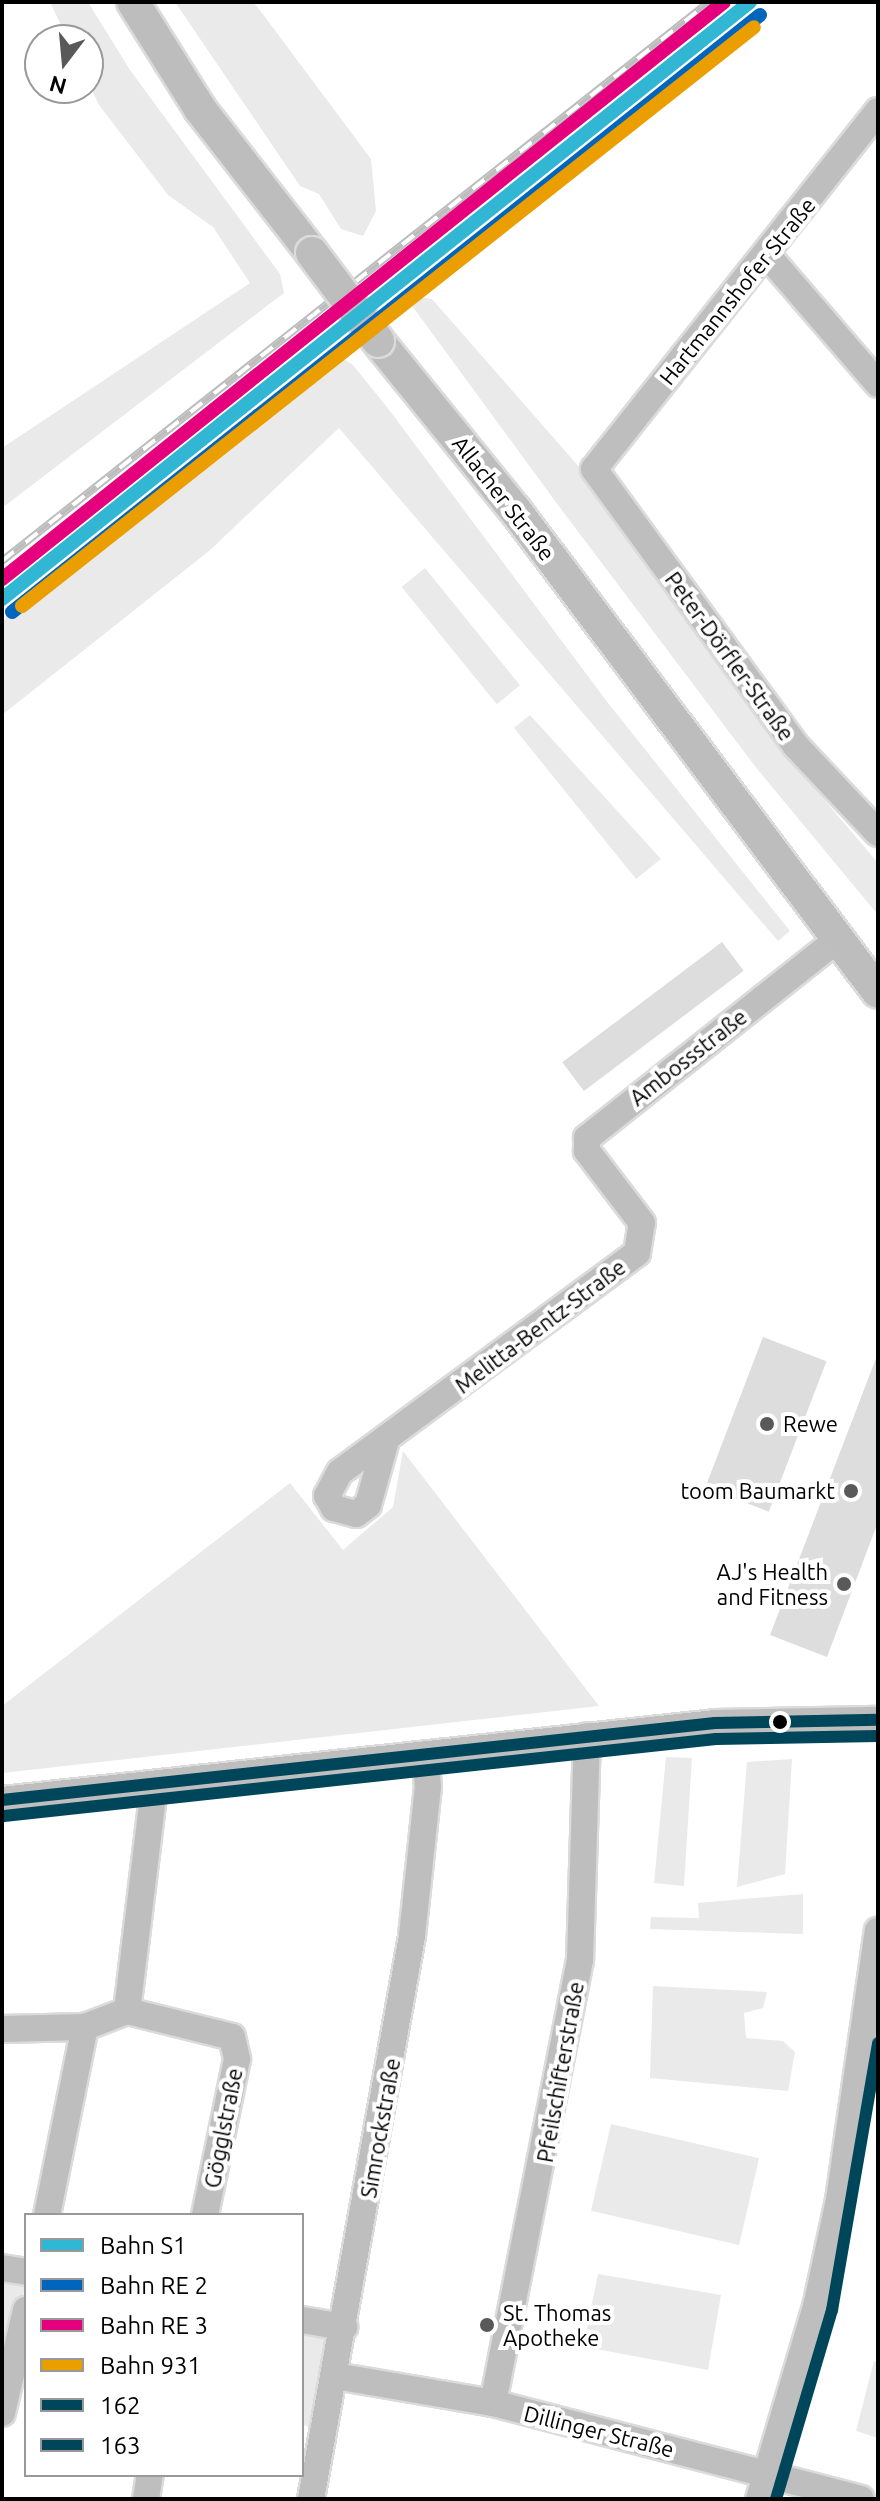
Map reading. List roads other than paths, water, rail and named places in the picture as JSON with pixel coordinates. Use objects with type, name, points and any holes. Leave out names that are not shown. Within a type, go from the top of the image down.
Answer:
[{"type":"main road","name":"Allacher Straße","points":[[133,2],[200,109],[378,341],[515,510],[878,992]]},
{"type":"street","name":"Hartmannshofer Straße","points":[[594,469],[768,256],[878,111]]},
{"type":"street","points":[[768,256],[878,384]]},
{"type":"street","name":"Peter-Dörfler-Straße","points":[[594,469],[795,745],[878,833]]},
{"type":"street","name":"Ambossstraße","points":[[617,1189],[587,1151],[591,1133],[838,939]]},
{"type":"street","name":"Melitta-Bentz-Straße","points":[[385,1444],[637,1253],[642,1223],[617,1189]]},
{"type":"street","points":[[2,1800],[154,1787],[737,1721],[878,1720]]},
{"type":"street","name":"Pfeilschifterstraße","points":[[493,2403],[580,1960],[587,1736]]},
{"type":"street","name":"Simrockstraße","points":[[311,2499],[313,2430],[335,2376],[412,1936],[428,1787],[425,1754]]},
{"type":"street","points":[[2,2029],[85,2027],[127,2011],[154,1787]]},
{"type":"street","points":[[759,2499],[771,2474],[839,2200],[878,1931]]},
{"type":"street","name":"Gögglstraße","points":[[127,2011],[232,2037],[237,2059],[205,2213]]},
{"type":"street","points":[[47,2213],[85,2027]]},
{"type":"street","points":[[2,2268],[24,2272]]},
{"type":"street","points":[[2,2413],[13,2378],[24,2320]]},
{"type":"street","points":[[304,2320],[344,2327]]},
{"type":"street","name":"Dillinger Straße","points":[[335,2376],[493,2403],[861,2499]]},
{"type":"street","points":[[146,2499],[150,2477]]},
{"type":"railway","points":[[2,561],[709,2]]},
{"type":"rail line","name":"S1","points":[[2,599],[750,2]]},
{"type":"rail line","name":"931","points":[[22,606],[754,27]]},
{"type":"place","name":"Rewe","points":[[767,1424]]},
{"type":"place","name":"toom Baumarkt","points":[[851,1491]]},
{"type":"place","name":"AJ's Health and Fitness","points":[[844,1584]]},
{"type":"place","name":"St. Thomas Apotheke","points":[[487,2325]]}]
